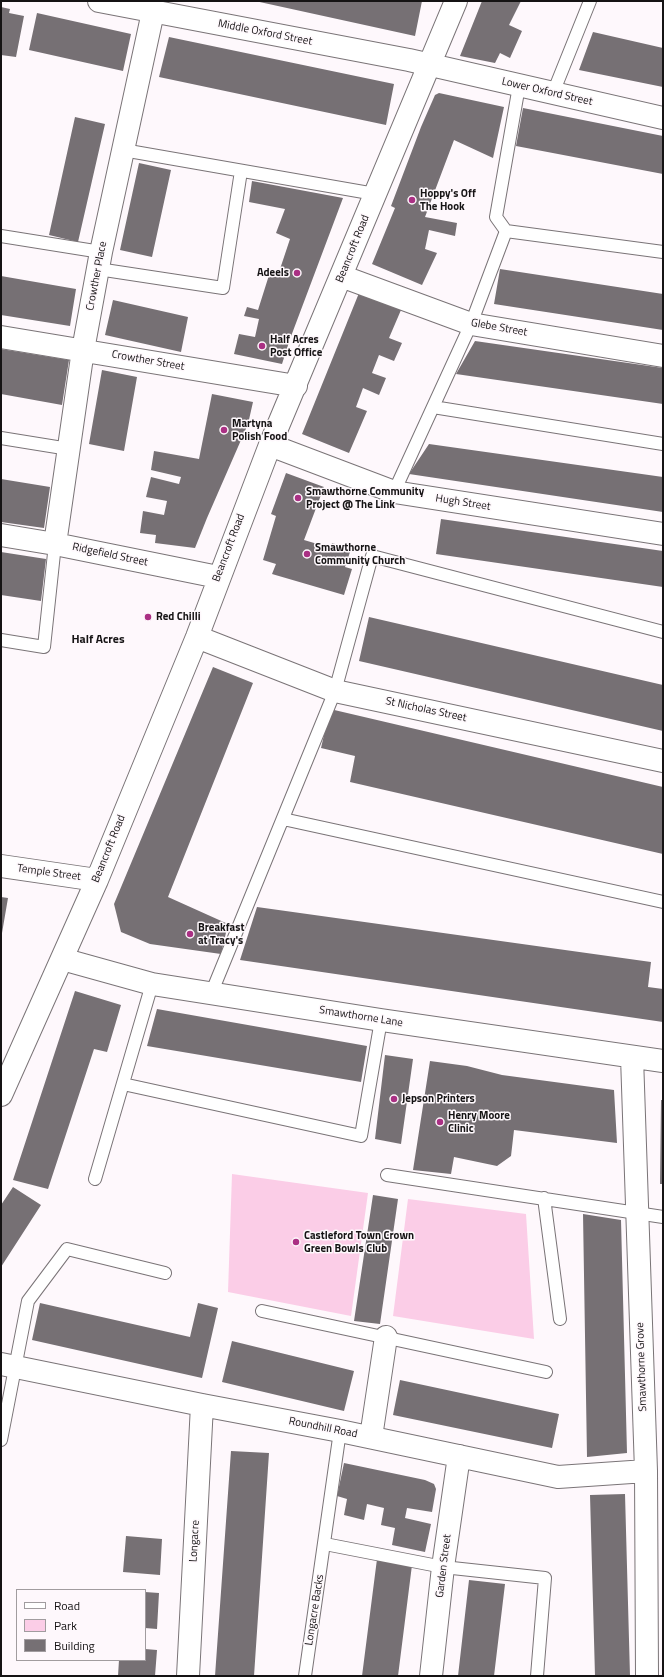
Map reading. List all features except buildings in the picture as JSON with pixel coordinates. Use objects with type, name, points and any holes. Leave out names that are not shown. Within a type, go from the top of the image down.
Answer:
[{"type":"street","name":"Middle Oxford Street","points":[[99,1],[431,65]]},
{"type":"street","name":"Beancroft Road","points":[[1,1095],[96,880],[196,637],[270,445],[296,386],[375,194],[431,65],[456,1]]},
{"type":"street","name":"Crowther Place","points":[[55,544],[83,350],[100,260],[152,12]]},
{"type":"street","name":"Lower Oxford Street","points":[[431,65],[663,118]]},
{"type":"street","name":"Glebe Street","points":[[341,276],[471,324],[663,356]]},
{"type":"street","name":"Crowther Street","points":[[1,337],[296,386]]},
{"type":"street","name":"Hugh Street","points":[[270,445],[394,492],[663,534]]},
{"type":"street","name":"Ridgefield Street","points":[[1,535],[55,544],[218,577]]},
{"type":"street","name":"St Nicholas Street","points":[[196,637],[335,691],[663,761]]},
{"type":"street","name":"Temple Street","points":[[1,866],[96,880]]},
{"type":"street","name":"Smawthorne Lane","points":[[62,959],[152,984],[381,1020],[663,1061]]},
{"type":"street","name":"Smawthorne Grove","points":[[632,1057],[646,1471],[647,1676]]},
{"type":"street","points":[[370,1437],[386,1338]]},
{"type":"street","name":"Roundhill Road","points":[[8,1365],[202,1405],[370,1437],[558,1477],[646,1471]]},
{"type":"street","name":"Longacre","points":[[188,1676],[202,1405]]},
{"type":"street","name":"Garden Street","points":[[431,1676],[443,1567],[459,1456]]},
{"type":"lane","points":[[553,93],[590,1]]},
{"type":"lane","points":[[519,86],[496,217],[506,231],[663,252]]},
{"type":"lane","points":[[123,150],[375,194]]},
{"type":"lane","points":[[1,236],[224,288],[241,171]]},
{"type":"lane","points":[[394,492],[471,324],[506,231]]},
{"type":"lane","points":[[433,407],[663,444]]},
{"type":"lane","points":[[1,438],[69,449]]},
{"type":"lane","points":[[1,640],[44,647],[55,544]]},
{"type":"lane","points":[[211,994],[284,819],[335,691],[372,556],[663,632]]},
{"type":"lane","points":[[284,819],[663,902]]},
{"type":"lane","points":[[95,1179],[152,984]]},
{"type":"lane","points":[[123,1084],[361,1136],[381,1020]]},
{"type":"lane","points":[[387,1175],[663,1217]]},
{"type":"lane","points":[[544,1198],[560,1319]]},
{"type":"lane","points":[[1,1440],[8,1365],[28,1301],[67,1249],[165,1273]]},
{"type":"lane","points":[[262,1311],[546,1372]]},
{"type":"lane","name":"Longacre Backs","points":[[305,1676],[340,1431]]},
{"type":"lane","points":[[325,1544],[443,1567],[545,1578],[537,1676]]},
{"type":"green space","name":"Castleford Town Crown Green Bowls Club","points":[[232,1174],[368,1193],[351,1316],[228,1292]]},
{"type":"green space","name":"Castleford Town Crown Green Bowls Club","points":[[408,1199],[526,1214],[534,1339],[393,1316]]},
{"type":"place","name":"Hoppy's Off The Hook","points":[[412,200]]},
{"type":"place","name":"Adeels","points":[[297,273]]},
{"type":"place","name":"Half Acres Post Office","points":[[262,346]]},
{"type":"place","name":"Martyna Polish Food","points":[[224,430]]},
{"type":"place","name":"Smawthorne Community Project @ The Link","points":[[298,498]]},
{"type":"place","name":"Smawthorne Community Church","points":[[307,554]]},
{"type":"place","name":"Red Chilli","points":[[148,617]]},
{"type":"place","name":"Breakfast at Tracy's","points":[[190,934]]},
{"type":"place","name":"Jepson Printers","points":[[394,1099]]},
{"type":"place","name":"Henry Moore Clinic","points":[[440,1122]]},
{"type":"place","name":"Castleford Town Crown Green Bowls Club","points":[[296,1242]]},
{"type":"district","name":"Half Acres","points":[[98,640]]}]
